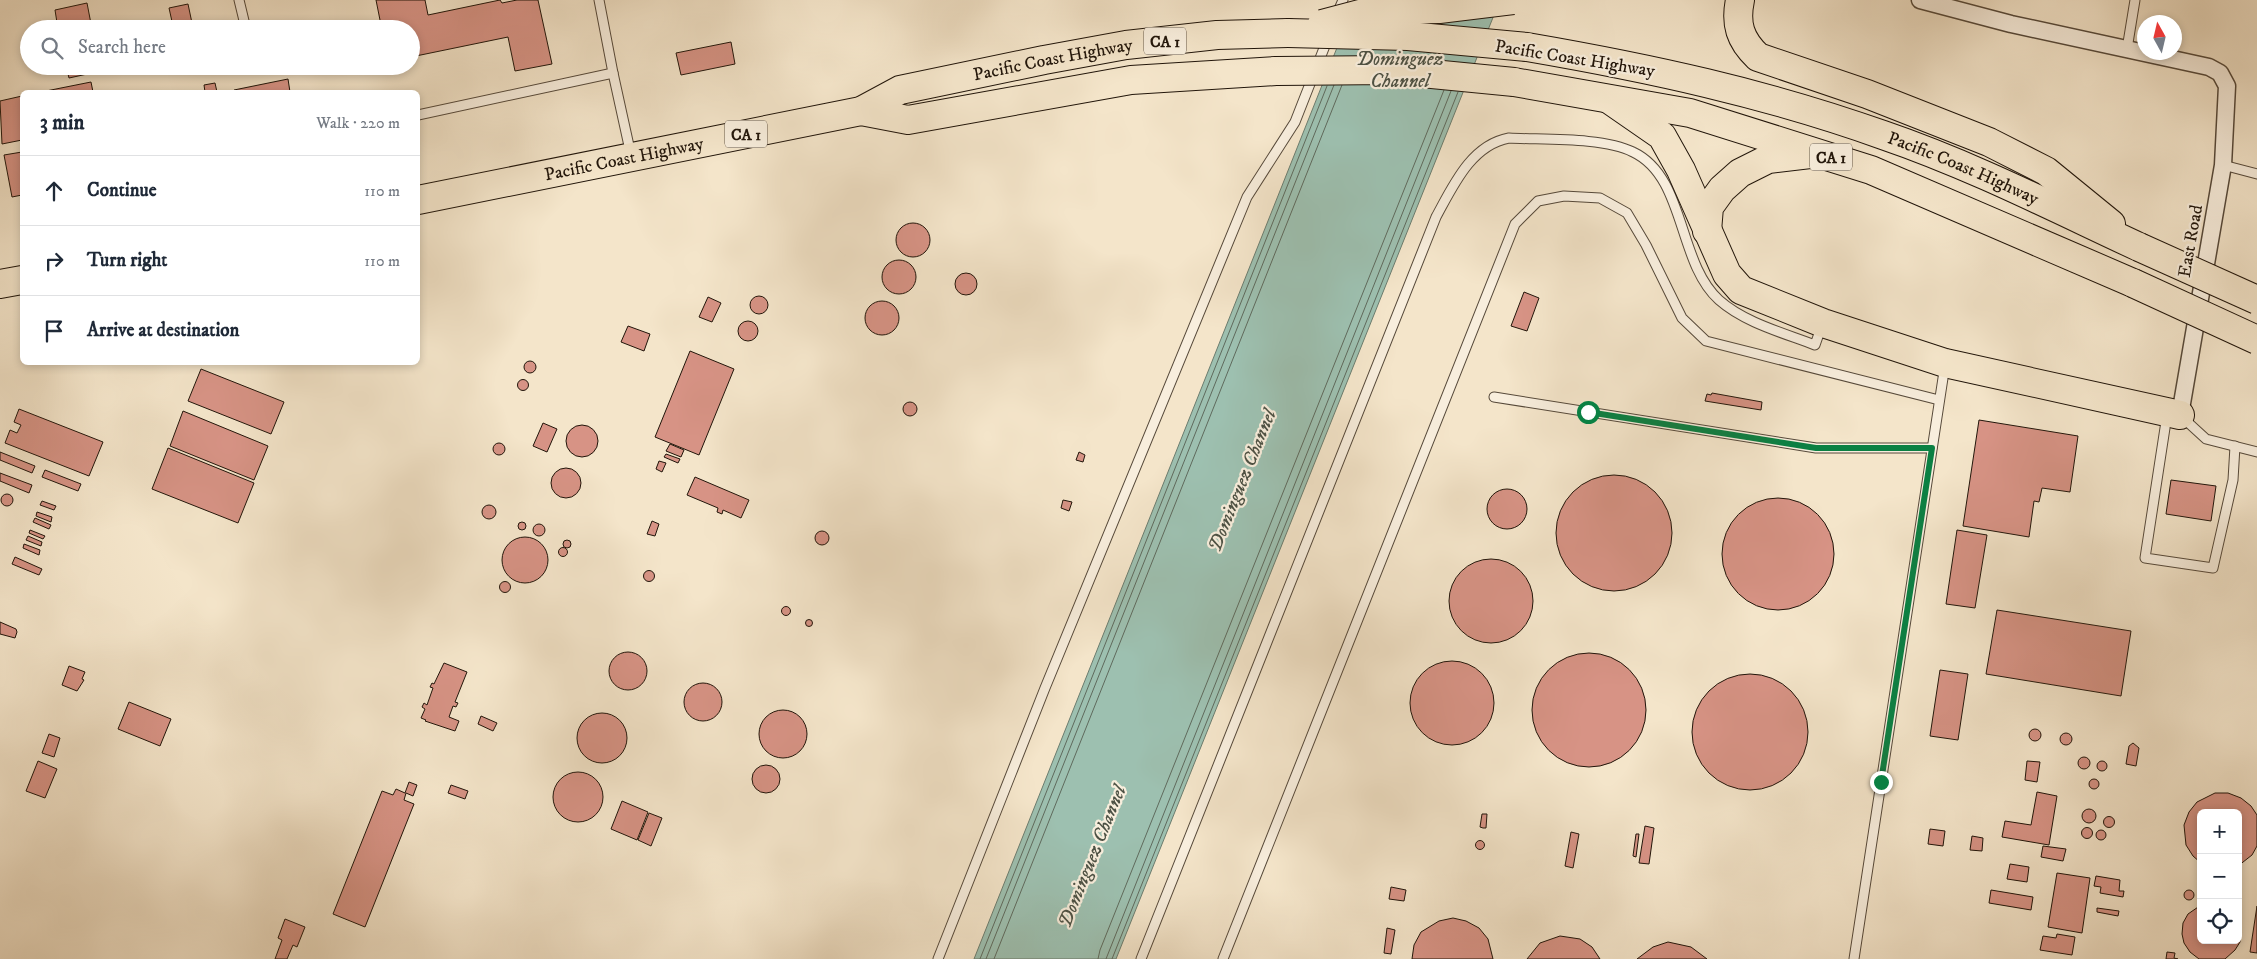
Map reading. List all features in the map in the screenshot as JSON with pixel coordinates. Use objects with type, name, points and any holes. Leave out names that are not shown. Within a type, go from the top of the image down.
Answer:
[{"type":"highway","points":[[1288,33],[1375,10],[1439,9],[1513,0]]},
{"type":"highway","points":[[1740,0],[1737,19],[1738,28],[1745,44],[1758,56],[1867,94],[1980,139],[2046,171],[2140,247]]},
{"type":"highway","name":"Pacific Coast Highway","points":[[420,200],[861,111],[900,90],[1126,45],[1217,35],[1288,33],[1408,36],[1527,48],[1698,80],[1777,101],[1884,135],[1993,180],[2257,300]]},
{"type":"highway","name":"Pacific Coast Highway","points":[[861,111],[908,120],[1050,93],[1131,80],[1276,71],[1391,70],[1514,82],[1690,113],[1871,170],[2133,283],[2257,340]]},
{"type":"highway","points":[[1610,100],[1662,136],[1681,170],[1727,274],[1741,290],[1823,322],[1945,363],[2174,414]]},
{"type":"highway","points":[[1707,230],[1709,207],[1722,188],[1740,172],[1768,159],[1817,153]]},
{"type":"street","points":[[1920,0],[2012,24],[2127,49]]},
{"type":"street","name":"East Road","points":[[2127,49],[2209,67],[2220,73],[2227,86],[2223,165],[2174,414]]},
{"type":"lane","points":[[240,0],[244,20]]},
{"type":"lane","points":[[599,0],[632,157]]},
{"type":"lane","points":[[938,959],[1045,688],[1239,214],[1247,196],[1295,122],[1343,0]]},
{"type":"lane","points":[[2127,49],[2135,0]]},
{"type":"lane","points":[[420,115],[613,73]]},
{"type":"lane","points":[[1141,959],[1436,217],[1459,178],[1480,151],[1496,140],[1509,138],[1612,144],[1634,152],[1649,163],[1660,176],[1696,267],[1705,284],[1718,300],[1752,320],[1815,345],[1823,322]]},
{"type":"lane","points":[[2223,165],[2257,174]]},
{"type":"lane","points":[[1223,959],[1516,224],[1538,201],[1564,196],[1600,198],[1627,213],[1646,245],[1682,318],[1706,341],[1940,400]]},
{"type":"lane","points":[[1854,959],[1945,363]]},
{"type":"lane","points":[[1494,397],[1816,448],[1932,448]]},
{"type":"lane","points":[[2234,446],[2233,480],[2212,568],[2145,558],[2174,414],[2206,439],[2234,446],[2257,452]]},
{"type":"water","name":"Dominguez Channel","points":[[1356,0],[1500,0],[1116,959],[974,959]]},
{"type":"building","points":[[376,0],[425,0],[428,15],[500,0],[502,3],[517,0],[538,0],[552,64],[515,71],[508,37],[420,55],[420,20],[380,20]]},
{"type":"building","points":[[87,3],[90,20],[57,20],[55,10]]},
{"type":"building","points":[[188,4],[191,20],[172,20],[169,8]]},
{"type":"building","points":[[731,42],[735,64],[681,75],[676,53]]},
{"type":"building","points":[[68,75],[83,75],[69,78]]},
{"type":"building","points":[[288,79],[290,90],[234,90]]},
{"type":"building","points":[[91,82],[93,90],[51,90]]},
{"type":"building","points":[[215,83],[217,90],[205,90],[204,85]]},
{"type":"building","points":[[20,96],[20,140],[2,144],[0,101]]},
{"type":"building","points":[[20,152],[20,195],[12,197],[4,155]]},
{"type":"building","points":[[913,223],[925,228],[930,240],[925,252],[913,257],[901,252],[896,240],[901,228]]},
{"type":"building","points":[[899,260],[911,265],[916,277],[911,289],[899,294],[887,289],[882,277],[887,265]]},
{"type":"building","points":[[966,273],[974,276],[977,284],[974,292],[966,295],[958,292],[955,284],[958,276]]},
{"type":"building","points":[[1524,292],[1539,298],[1527,331],[1511,326]]},
{"type":"building","points":[[755,296],[763,296],[768,301],[766,312],[755,314],[750,309],[750,301]]},
{"type":"building","points":[[708,297],[721,303],[712,322],[699,317]]},
{"type":"building","points":[[882,301],[889,302],[894,306],[898,311],[898,325],[894,330],[889,334],[882,335],[875,334],[870,330],[866,325],[865,318],[866,311],[870,306],[875,302]]},
{"type":"building","points":[[748,321],[755,324],[758,331],[755,338],[748,341],[741,338],[738,331],[741,324]]},
{"type":"building","points":[[628,326],[650,334],[644,351],[621,342]]},
{"type":"building","points":[[690,351],[734,369],[699,455],[655,437]]},
{"type":"building","points":[[528,361],[532,361],[536,367],[532,373],[528,373],[524,369],[524,365]]},
{"type":"building","points":[[201,369],[284,402],[271,434],[188,401]]},
{"type":"building","points":[[523,379],[529,385],[523,391],[517,385]]},
{"type":"building","points":[[1712,393],[1762,402],[1761,410],[1705,401],[1707,394],[1711,395]]},
{"type":"building","points":[[910,402],[915,404],[917,409],[915,414],[910,416],[905,414],[903,409],[905,404]]},
{"type":"building","points":[[19,409],[103,442],[89,476],[5,443],[10,430],[17,433],[21,425],[14,422]]},
{"type":"building","points":[[183,411],[268,446],[254,480],[170,446]]},
{"type":"building","points":[[1979,420],[2078,436],[2070,492],[2042,488],[2039,502],[2034,501],[2029,537],[1963,526]]},
{"type":"building","points":[[543,423],[557,429],[547,452],[533,446]]},
{"type":"building","points":[[582,425],[593,430],[598,441],[593,452],[582,457],[571,452],[566,441],[571,430]]},
{"type":"building","points":[[497,443],[501,443],[505,449],[501,455],[497,455],[493,451],[493,447]]},
{"type":"building","points":[[670,444],[684,450],[681,457],[666,451]]},
{"type":"building","points":[[168,448],[254,483],[238,523],[152,489]]},
{"type":"building","points":[[0,452],[35,466],[32,473],[0,460]]},
{"type":"building","points":[[1079,452],[1085,455],[1083,462],[1076,460]]},
{"type":"building","points":[[666,454],[680,459],[678,463],[664,457]]},
{"type":"building","points":[[659,461],[666,463],[662,472],[656,469]]},
{"type":"building","points":[[566,468],[577,472],[581,483],[577,494],[566,498],[555,494],[551,483],[555,472]]},
{"type":"building","points":[[45,470],[81,484],[78,491],[42,477]]},
{"type":"building","points":[[0,473],[32,485],[29,493],[0,481]]},
{"type":"building","points":[[1614,475],[1636,479],[1655,492],[1668,511],[1672,533],[1668,555],[1655,574],[1636,587],[1614,591],[1592,587],[1573,574],[1560,555],[1556,533],[1560,511],[1573,492],[1592,479]]},
{"type":"building","points":[[695,477],[749,500],[741,518],[723,510],[722,514],[717,512],[718,508],[687,495]]},
{"type":"building","points":[[2171,480],[2216,486],[2211,521],[2166,514]]},
{"type":"building","points":[[1503,489],[1511,489],[1518,492],[1524,498],[1527,509],[1524,520],[1518,526],[1511,529],[1503,529],[1496,526],[1490,520],[1487,513],[1487,505],[1490,498],[1496,492]]},
{"type":"building","points":[[7,494],[13,500],[7,506],[1,500]]},
{"type":"building","points":[[1778,498],[1799,502],[1817,515],[1830,533],[1834,554],[1830,575],[1817,593],[1799,606],[1778,610],[1757,606],[1739,593],[1726,575],[1722,554],[1726,533],[1739,515],[1757,502]]},
{"type":"building","points":[[1063,500],[1072,502],[1069,511],[1061,508]]},
{"type":"building","points":[[42,501],[56,506],[54,510],[40,505]]},
{"type":"building","points":[[486,505],[492,505],[496,512],[492,519],[486,519],[482,515],[482,509]]},
{"type":"building","points":[[37,512],[52,517],[51,522],[36,516]]},
{"type":"building","points":[[35,518],[51,525],[49,529],[33,522]]},
{"type":"building","points":[[652,521],[659,524],[655,536],[647,534]]},
{"type":"building","points":[[522,522],[526,526],[522,530],[518,526]]},
{"type":"building","points":[[537,524],[541,524],[545,530],[541,536],[537,536],[533,532],[533,528]]},
{"type":"building","points":[[30,530],[45,536],[43,539],[29,533]]},
{"type":"building","points":[[1957,530],[1987,535],[1975,608],[1946,604]]},
{"type":"building","points":[[822,531],[827,533],[829,538],[827,543],[822,545],[817,543],[815,538],[817,533]]},
{"type":"building","points":[[28,536],[42,542],[41,546],[26,540]]},
{"type":"building","points":[[525,537],[538,541],[544,547],[548,560],[544,573],[538,579],[525,583],[512,579],[506,573],[502,560],[506,547],[512,541]]},
{"type":"building","points":[[567,540],[571,544],[567,548],[563,544]]},
{"type":"building","points":[[24,544],[40,550],[39,555],[23,548]]},
{"type":"building","points":[[563,548],[567,552],[563,556],[559,552]]},
{"type":"building","points":[[15,557],[42,569],[39,575],[12,564]]},
{"type":"building","points":[[1483,559],[1499,559],[1515,566],[1526,577],[1533,593],[1530,617],[1521,631],[1515,636],[1499,643],[1483,643],[1467,636],[1456,625],[1449,609],[1449,593],[1456,577],[1467,566]]},
{"type":"building","points":[[647,571],[651,571],[654,576],[653,580],[647,581],[644,578],[644,574]]},
{"type":"building","points":[[505,581],[511,587],[505,593],[499,587]]},
{"type":"building","points":[[786,606],[791,611],[786,616],[781,611]]},
{"type":"building","points":[[1997,610],[2131,631],[2121,696],[1986,674]]},
{"type":"building","points":[[809,619],[813,623],[809,627],[805,623]]},
{"type":"building","points":[[0,622],[16,629],[15,638],[0,634]]},
{"type":"building","points":[[628,652],[642,657],[647,671],[642,685],[628,690],[614,685],[609,671],[614,657]]},
{"type":"building","points":[[1589,653],[1611,657],[1629,670],[1642,688],[1646,710],[1642,732],[1629,750],[1611,763],[1589,767],[1567,763],[1549,750],[1536,732],[1532,710],[1536,688],[1549,670],[1567,657]]},
{"type":"building","points":[[1452,661],[1475,668],[1487,680],[1494,703],[1487,726],[1475,738],[1452,745],[1429,738],[1417,726],[1410,703],[1417,680],[1429,668]]},
{"type":"building","points":[[444,663],[467,672],[455,702],[458,703],[456,707],[453,706],[449,717],[459,721],[455,731],[421,718],[425,709],[422,707],[424,703],[427,705],[433,688],[430,687],[432,683],[434,684]]},
{"type":"building","points":[[69,666],[85,672],[82,679],[84,680],[77,691],[62,685]]},
{"type":"building","points":[[1940,670],[1968,674],[1958,740],[1930,736]]},
{"type":"building","points":[[1750,674],[1772,679],[1791,691],[1803,710],[1808,732],[1803,754],[1791,773],[1772,785],[1750,790],[1728,785],[1709,773],[1697,754],[1692,732],[1697,710],[1709,691],[1728,679]]},
{"type":"building","points":[[703,683],[710,684],[716,689],[721,695],[721,709],[716,715],[710,720],[703,721],[696,720],[690,715],[685,709],[684,702],[685,695],[690,689],[696,684]]},
{"type":"building","points":[[129,702],[171,719],[160,746],[118,729]]},
{"type":"building","points":[[778,710],[788,710],[797,714],[803,720],[807,734],[803,748],[797,754],[788,758],[778,758],[769,754],[763,748],[759,739],[759,729],[763,720],[769,714]]},
{"type":"building","points":[[602,713],[616,717],[623,724],[627,738],[623,752],[616,759],[602,763],[588,759],[581,752],[577,738],[581,724],[588,717]]},
{"type":"building","points":[[481,716],[497,723],[493,731],[478,724]]},
{"type":"building","points":[[2033,729],[2037,729],[2041,735],[2037,741],[2033,741],[2029,737],[2029,733]]},
{"type":"building","points":[[2064,733],[2068,733],[2072,739],[2068,745],[2064,745],[2060,741],[2060,737]]},
{"type":"building","points":[[49,734],[60,738],[54,757],[42,753]]},
{"type":"building","points":[[2133,743],[2139,748],[2136,766],[2126,764],[2129,746]]},
{"type":"building","points":[[2082,757],[2086,757],[2090,763],[2086,769],[2082,769],[2078,765],[2078,761]]},
{"type":"building","points":[[38,761],[57,769],[45,798],[26,791]]},
{"type":"building","points":[[2027,761],[2040,762],[2037,782],[2025,780]]},
{"type":"building","points":[[2100,761],[2104,761],[2107,766],[2106,770],[2100,771],[2097,768],[2097,764]]},
{"type":"building","points":[[766,765],[776,769],[780,779],[776,789],[766,793],[756,789],[752,779],[756,769]]},
{"type":"building","points":[[578,772],[587,774],[598,783],[603,797],[601,806],[592,817],[578,822],[569,820],[558,811],[553,797],[555,788],[564,777]]},
{"type":"building","points":[[2092,779],[2096,779],[2099,784],[2098,788],[2092,789],[2089,786],[2089,782]]},
{"type":"building","points":[[409,782],[417,785],[413,796],[406,793],[404,800],[414,804],[365,927],[333,914],[382,791],[393,795],[396,789],[405,793]]},
{"type":"building","points":[[451,785],[468,791],[465,799],[448,793]]},
{"type":"building","points":[[2037,792],[2057,796],[2049,845],[2002,837],[2005,821],[2031,825]]},
{"type":"building","points":[[2215,793],[2228,793],[2241,798],[2251,806],[2257,815],[2257,846],[2252,855],[2242,863],[2242,809],[2197,809],[2197,860],[2193,856],[2186,845],[2184,825],[2189,812],[2197,802]]},
{"type":"building","points":[[622,801],[648,812],[637,840],[611,829]]},
{"type":"building","points":[[2089,809],[2094,811],[2096,816],[2094,821],[2089,823],[2084,821],[2082,816],[2084,811]]},
{"type":"building","points":[[649,813],[662,818],[651,846],[638,840]]},
{"type":"building","points":[[1482,814],[1487,814],[1486,828],[1480,827]]},
{"type":"building","points":[[2107,817],[2111,817],[2114,822],[2113,826],[2107,827],[2104,824],[2104,820]]},
{"type":"building","points":[[1645,826],[1654,828],[1649,864],[1639,863]]},
{"type":"building","points":[[2085,828],[2089,828],[2092,833],[2091,837],[2085,838],[2082,835],[2082,831]]},
{"type":"building","points":[[1930,829],[1945,831],[1943,846],[1928,844]]},
{"type":"building","points":[[2101,830],[2106,835],[2101,840],[2096,835]]},
{"type":"building","points":[[1571,832],[1579,834],[1573,868],[1565,866]]},
{"type":"building","points":[[1636,834],[1639,834],[1636,857],[1633,856]]},
{"type":"building","points":[[1972,836],[1983,838],[1982,851],[1970,850]]},
{"type":"building","points":[[1480,840],[1485,845],[1480,850],[1475,845]]},
{"type":"building","points":[[2043,846],[2066,849],[2063,861],[2041,857]]},
{"type":"building","points":[[2010,864],[2029,867],[2027,882],[2007,879]]},
{"type":"building","points":[[2057,873],[2090,878],[2082,933],[2048,927]]},
{"type":"building","points":[[2096,876],[2120,880],[2119,891],[2124,891],[2123,897],[2100,893],[2101,887],[2094,886]]},
{"type":"building","points":[[1391,887],[1406,890],[1404,901],[1389,899]]},
{"type":"building","points":[[1991,890],[2033,897],[2031,910],[1989,903]]},
{"type":"building","points":[[2187,890],[2191,890],[2194,895],[2193,899],[2187,900],[2184,897],[2184,893]]},
{"type":"building","points":[[2257,906],[2257,953],[2250,952]]},
{"type":"building","points":[[2097,908],[2119,911],[2118,916],[2097,912]]},
{"type":"building","points":[[2197,908],[2197,944],[2239,944],[2235,950],[2225,959],[2199,959],[2190,952],[2184,943],[2182,934],[2183,923],[2188,914]]},
{"type":"building","points":[[1453,918],[1466,921],[1479,928],[1488,939],[1493,959],[1412,959],[1414,945],[1421,932],[1439,921]]},
{"type":"building","points":[[285,919],[305,927],[297,947],[293,945],[287,959],[275,959],[282,940],[278,938]]},
{"type":"building","points":[[1387,928],[1395,930],[1391,954],[1384,953]]},
{"type":"building","points":[[2057,934],[2075,937],[2072,955],[2040,950],[2043,936],[2056,938]]},
{"type":"building","points":[[1560,936],[1580,939],[1592,947],[1600,959],[1527,959],[1540,943]]},
{"type":"building","points":[[1668,942],[1691,947],[1707,959],[1637,959],[1653,947]]},
{"type":"building","points":[[2167,952],[2175,953],[2174,958],[2178,959],[2166,959]]},
{"type":"route","points":[[1588,412],[1816,448],[1932,448],[1881,782]]}]
